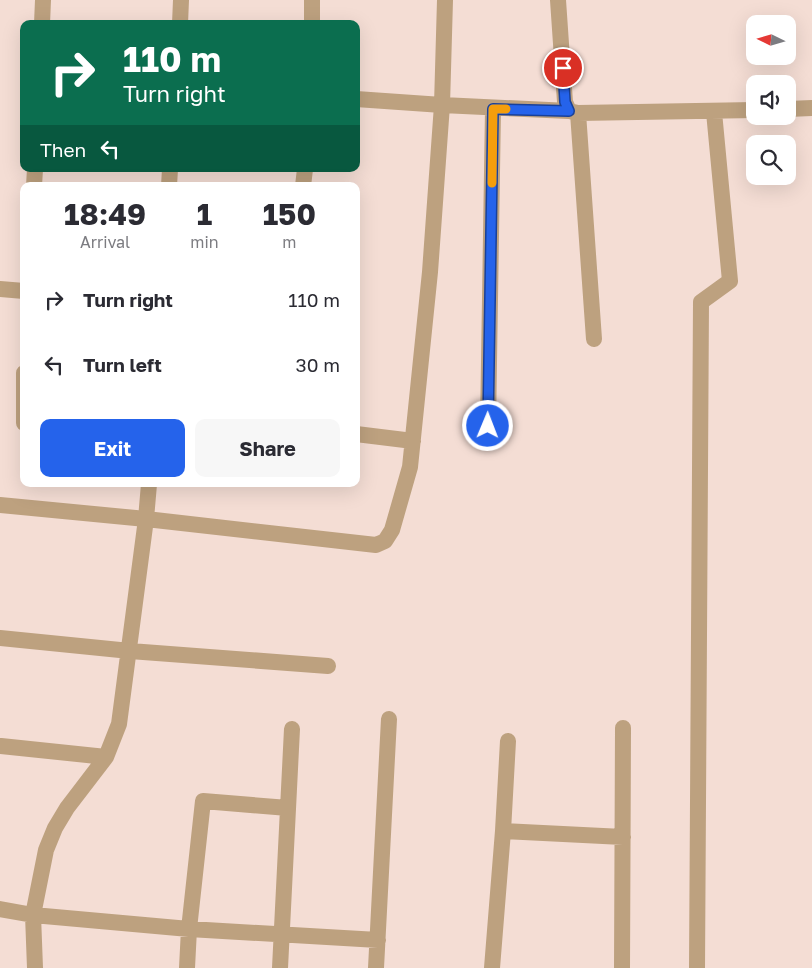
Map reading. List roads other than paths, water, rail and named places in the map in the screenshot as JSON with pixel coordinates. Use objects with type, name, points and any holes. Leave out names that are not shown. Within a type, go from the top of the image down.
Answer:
[{"type":"street","points":[[42,20],[43,0]]},
{"type":"street","points":[[180,20],[181,0]]},
{"type":"street","points":[[312,0],[312,20]]},
{"type":"street","points":[[0,505],[146,519],[376,545],[385,540],[392,530],[410,467],[430,272],[442,105],[445,0]]},
{"type":"street","points":[[558,0],[565,102],[574,112],[594,339]]},
{"type":"street","points":[[360,99],[493,109],[574,112],[746,110]]},
{"type":"street","points":[[796,109],[812,108]]},
{"type":"street","points":[[488,426],[493,109]]},
{"type":"street","points":[[697,968],[701,302],[730,281],[714,112]]},
{"type":"street","points":[[0,289],[20,291]]},
{"type":"street","points":[[360,434],[412,441]]},
{"type":"street","points":[[35,968],[33,914],[46,850],[55,828],[67,808],[106,757],[118,724],[130,651],[149,487]]},
{"type":"street","points":[[0,638],[130,651],[328,666]]},
{"type":"street","points":[[376,968],[389,719]]},
{"type":"street","points":[[280,968],[292,728]]},
{"type":"street","points":[[622,968],[623,728]]},
{"type":"street","points":[[492,968],[508,741]]},
{"type":"street","points":[[1,746],[106,757]]},
{"type":"street","points":[[187,968],[189,929],[203,801],[288,808]]},
{"type":"street","points":[[503,831],[623,837]]},
{"type":"street","points":[[0,909],[189,929],[378,940]]}]
